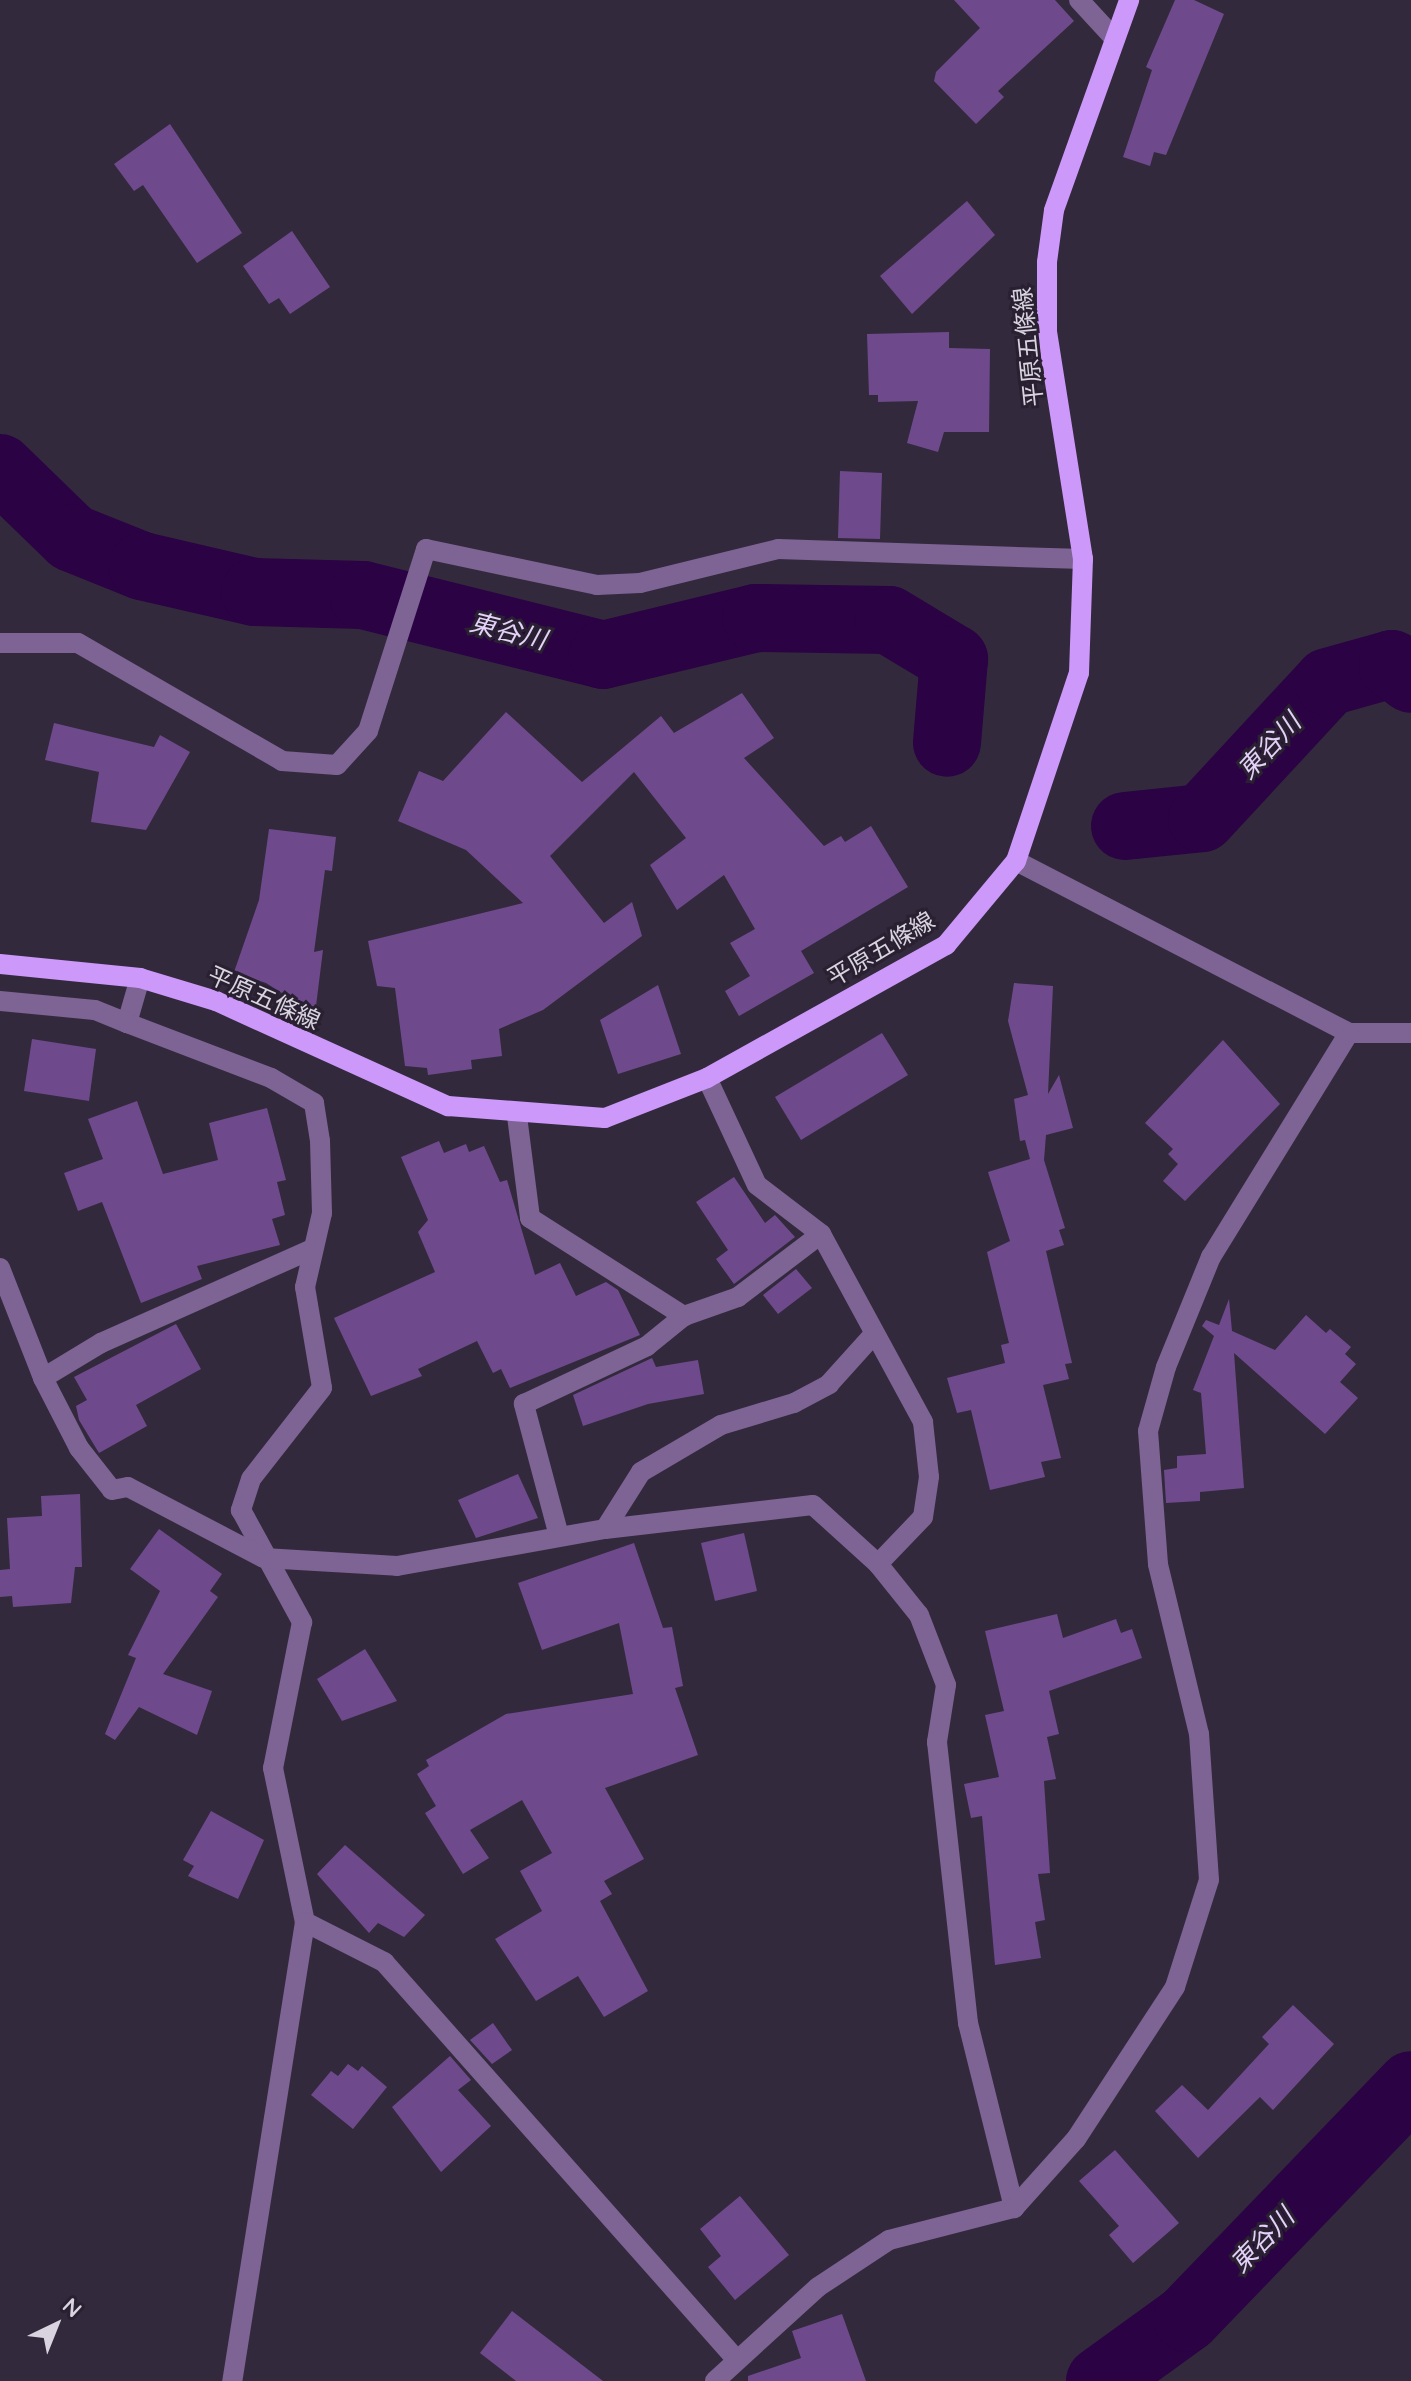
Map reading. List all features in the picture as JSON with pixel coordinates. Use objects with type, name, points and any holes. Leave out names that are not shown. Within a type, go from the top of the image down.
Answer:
[{"type":"main road","name":"平原五條線","points":[[0,964],[140,978],[216,1001],[448,1106],[517,1116],[605,1118],[707,1078],[946,945],[1016,861],[1079,673],[1083,559],[1047,331],[1047,262],[1054,210],[1129,0]]},
{"type":"street","points":[[1079,0],[1115,39]]},
{"type":"street","points":[[0,643],[78,643],[282,761],[337,765],[368,731],[426,549],[597,585],[640,583],[778,549],[1083,559]]},
{"type":"street","points":[[1016,861],[1349,1033],[1411,1033]]},
{"type":"street","points":[[127,1023],[140,978]]},
{"type":"street","points":[[0,1001],[95,1010],[271,1078],[314,1103],[322,1213],[310,1250],[305,1287],[322,1388],[246,1494],[241,1510],[264,1558],[302,1622],[273,1768],[305,1922],[232,2381]]},
{"type":"street","points":[[715,2381],[818,2287],[889,2240],[1014,2208],[1076,2139],[1175,1987],[1209,1880],[1199,1734],[1158,1564],[1148,1431],[1166,1367],[1211,1257],[1349,1033]]},
{"type":"street","points":[[707,1078],[757,1185],[821,1234],[923,1422],[929,1477],[923,1517],[878,1564]]},
{"type":"street","points":[[517,1116],[530,1218],[684,1316]]},
{"type":"street","points":[[559,1536],[524,1404],[647,1346],[684,1316],[738,1297],[821,1234]]},
{"type":"street","points":[[43,1378],[101,1343],[310,1250]]},
{"type":"street","points":[[0,1268],[43,1378],[79,1448],[112,1490],[128,1487],[264,1558],[397,1566],[605,1529],[813,1505],[878,1564],[919,1615],[946,1685],[937,1742],[968,2023],[1014,2208]]},
{"type":"street","points":[[605,1529],[641,1472],[721,1425],[794,1403],[829,1384],[874,1334]]},
{"type":"street","points":[[305,1922],[384,1962],[737,2360]]},
{"type":"building","points":[[954,0],[1055,0],[1074,21],[998,91],[1004,97],[976,124],[934,81],[936,72],[980,28]]},
{"type":"building","points":[[1175,0],[1194,0],[1224,14],[1166,155],[1154,152],[1150,166],[1123,157],[1152,70],[1146,67]]},
{"type":"building","points":[[170,124],[242,233],[197,263],[143,185],[134,191],[114,164]]},
{"type":"building","points":[[967,201],[995,235],[912,314],[880,276]]},
{"type":"building","points":[[292,231],[330,287],[290,314],[279,298],[269,304],[243,266]]},
{"type":"building","points":[[949,332],[949,348],[990,349],[989,432],[944,432],[938,452],[907,443],[918,401],[878,402],[878,395],[869,395],[867,334]]},
{"type":"building","points":[[840,471],[882,473],[880,539],[838,538]]},
{"type":"building","points":[[742,693],[774,738],[744,758],[824,846],[841,836],[845,842],[871,826],[908,887],[801,951],[814,973],[739,1016],[725,991],[750,976],[730,943],[755,929],[724,875],[677,910],[650,865],[686,838],[634,772],[550,856],[604,923],[632,902],[642,936],[543,1010],[499,1029],[502,1056],[471,1060],[472,1069],[428,1075],[427,1068],[405,1066],[395,988],[377,986],[368,941],[523,903],[466,850],[398,821],[419,771],[443,781],[506,712],[582,782],[661,716],[674,733]]},
{"type":"building","points":[[54,723],[154,747],[160,735],[190,752],[146,830],[91,822],[99,772],[45,760]]},
{"type":"building","points":[[269,829],[336,837],[332,871],[325,870],[314,952],[323,950],[315,1014],[266,983],[234,972],[259,900]]},
{"type":"building","points":[[1014,983],[1053,986],[1048,1094],[1059,1075],[1073,1128],[1046,1135],[1044,1160],[1065,1228],[1059,1230],[1064,1245],[1046,1251],[1072,1363],[1065,1364],[1069,1379],[1043,1385],[1061,1458],[1041,1462],[1045,1477],[990,1490],[971,1410],[957,1413],[947,1378],[1005,1363],[1001,1345],[1009,1343],[987,1252],[1010,1241],[988,1172],[1030,1159],[1025,1140],[1020,1141],[1014,1099],[1028,1095],[1008,1021]]},
{"type":"building","points":[[658,985],[681,1054],[618,1074],[600,1020]]},
{"type":"building","points":[[882,1033],[908,1075],[801,1140],[775,1097]]},
{"type":"building","points":[[32,1039],[96,1049],[89,1101],[24,1091]]},
{"type":"building","points":[[1223,1040],[1280,1104],[1185,1201],[1163,1181],[1178,1164],[1168,1154],[1173,1149],[1145,1123]]},
{"type":"building","points":[[137,1101],[163,1174],[218,1160],[209,1123],[267,1108],[286,1180],[277,1182],[285,1215],[272,1219],[280,1245],[197,1266],[202,1279],[141,1303],[102,1202],[78,1211],[64,1173],[103,1159],[88,1119]]},
{"type":"building","points":[[439,1141],[444,1153],[466,1144],[469,1152],[484,1146],[500,1182],[507,1180],[535,1275],[560,1263],[576,1296],[606,1282],[618,1290],[640,1335],[510,1388],[501,1369],[493,1373],[477,1341],[418,1369],[422,1376],[371,1396],[334,1318],[435,1272],[418,1232],[428,1220],[401,1157]]},
{"type":"building","points":[[734,1177],[765,1223],[775,1215],[795,1237],[734,1284],[716,1259],[728,1250],[696,1202]]},
{"type":"building","points":[[796,1269],[812,1288],[778,1314],[763,1295]]},
{"type":"building","points":[[1229,1299],[1232,1331],[1275,1350],[1306,1315],[1326,1333],[1330,1329],[1351,1347],[1345,1354],[1356,1364],[1340,1382],[1358,1398],[1325,1434],[1234,1353],[1244,1488],[1200,1492],[1200,1501],[1166,1503],[1164,1470],[1177,1468],[1177,1456],[1206,1454],[1201,1393],[1193,1390],[1214,1336],[1202,1326],[1206,1320],[1219,1325]]},
{"type":"building","points":[[176,1324],[201,1369],[136,1405],[147,1426],[99,1453],[79,1420],[76,1406],[87,1400],[74,1377]]},
{"type":"building","points":[[652,1358],[656,1367],[698,1360],[704,1394],[648,1404],[583,1426],[573,1395]]},
{"type":"building","points":[[518,1474],[538,1518],[476,1538],[458,1500]]},
{"type":"building","points":[[80,1494],[82,1567],[75,1567],[71,1603],[13,1607],[12,1596],[0,1597],[0,1570],[10,1569],[7,1518],[42,1516],[41,1496]]},
{"type":"building","points":[[159,1529],[222,1574],[210,1591],[218,1597],[163,1674],[212,1691],[197,1735],[139,1707],[115,1740],[105,1734],[136,1658],[128,1655],[160,1591],[130,1569]]},
{"type":"building","points":[[744,1533],[757,1591],[715,1601],[701,1543]]},
{"type":"building","points":[[634,1543],[663,1628],[672,1627],[683,1686],[675,1688],[698,1755],[605,1788],[644,1859],[604,1881],[612,1894],[600,1901],[648,1991],[604,2017],[578,1976],[536,2001],[495,1939],[542,1911],[520,1871],[552,1853],[522,1800],[470,1830],[489,1858],[463,1874],[425,1813],[436,1806],[417,1774],[429,1766],[426,1760],[506,1714],[633,1694],[619,1623],[542,1650],[518,1583]]},
{"type":"building","points":[[1057,1614],[1063,1638],[1116,1619],[1121,1633],[1132,1629],[1142,1658],[1049,1691],[1059,1734],[1047,1737],[1056,1779],[1044,1781],[1050,1873],[1038,1874],[1045,1920],[1035,1922],[1041,1958],[995,1965],[982,1816],[971,1818],[964,1784],[999,1777],[985,1715],[1004,1711],[985,1631]]},
{"type":"building","points":[[365,1649],[397,1701],[342,1721],[317,1679]]},
{"type":"building","points":[[211,1811],[264,1840],[238,1899],[188,1876],[194,1866],[183,1860]]},
{"type":"building","points":[[345,1845],[425,1915],[404,1937],[378,1923],[369,1933],[317,1874]]},
{"type":"building","points":[[1293,2005],[1334,2044],[1273,2110],[1260,2097],[1198,2158],[1155,2111],[1182,2085],[1208,2110],[1269,2044],[1262,2037]]},
{"type":"building","points":[[493,2023],[512,2050],[492,2064],[470,2040]]},
{"type":"building","points":[[450,2056],[471,2080],[458,2090],[491,2126],[441,2172],[392,2107]]},
{"type":"building","points":[[348,2064],[358,2071],[362,2066],[387,2087],[353,2129],[311,2095],[331,2071],[338,2076]]},
{"type":"building","points":[[1115,2150],[1179,2223],[1133,2263],[1109,2235],[1119,2226],[1079,2181]]},
{"type":"building","points":[[740,2196],[789,2255],[735,2300],[708,2267],[721,2256],[700,2229]]},
{"type":"building","points":[[512,2311],[603,2381],[516,2381],[480,2353]]},
{"type":"building","points":[[842,2314],[866,2381],[748,2381],[748,2376],[801,2358],[792,2331]]},
{"type":"waterway","name":"東谷川","points":[[0,468],[72,538],[142,566],[255,592],[363,595],[603,655],[756,618],[889,620],[954,659],[947,743]]},
{"type":"waterway","name":"東谷川","points":[[1125,826],[1202,818],[1328,682],[1392,664],[1411,679]]},
{"type":"waterway","name":"東谷川","points":[[1100,2381],[1187,2318],[1411,2085]]}]
